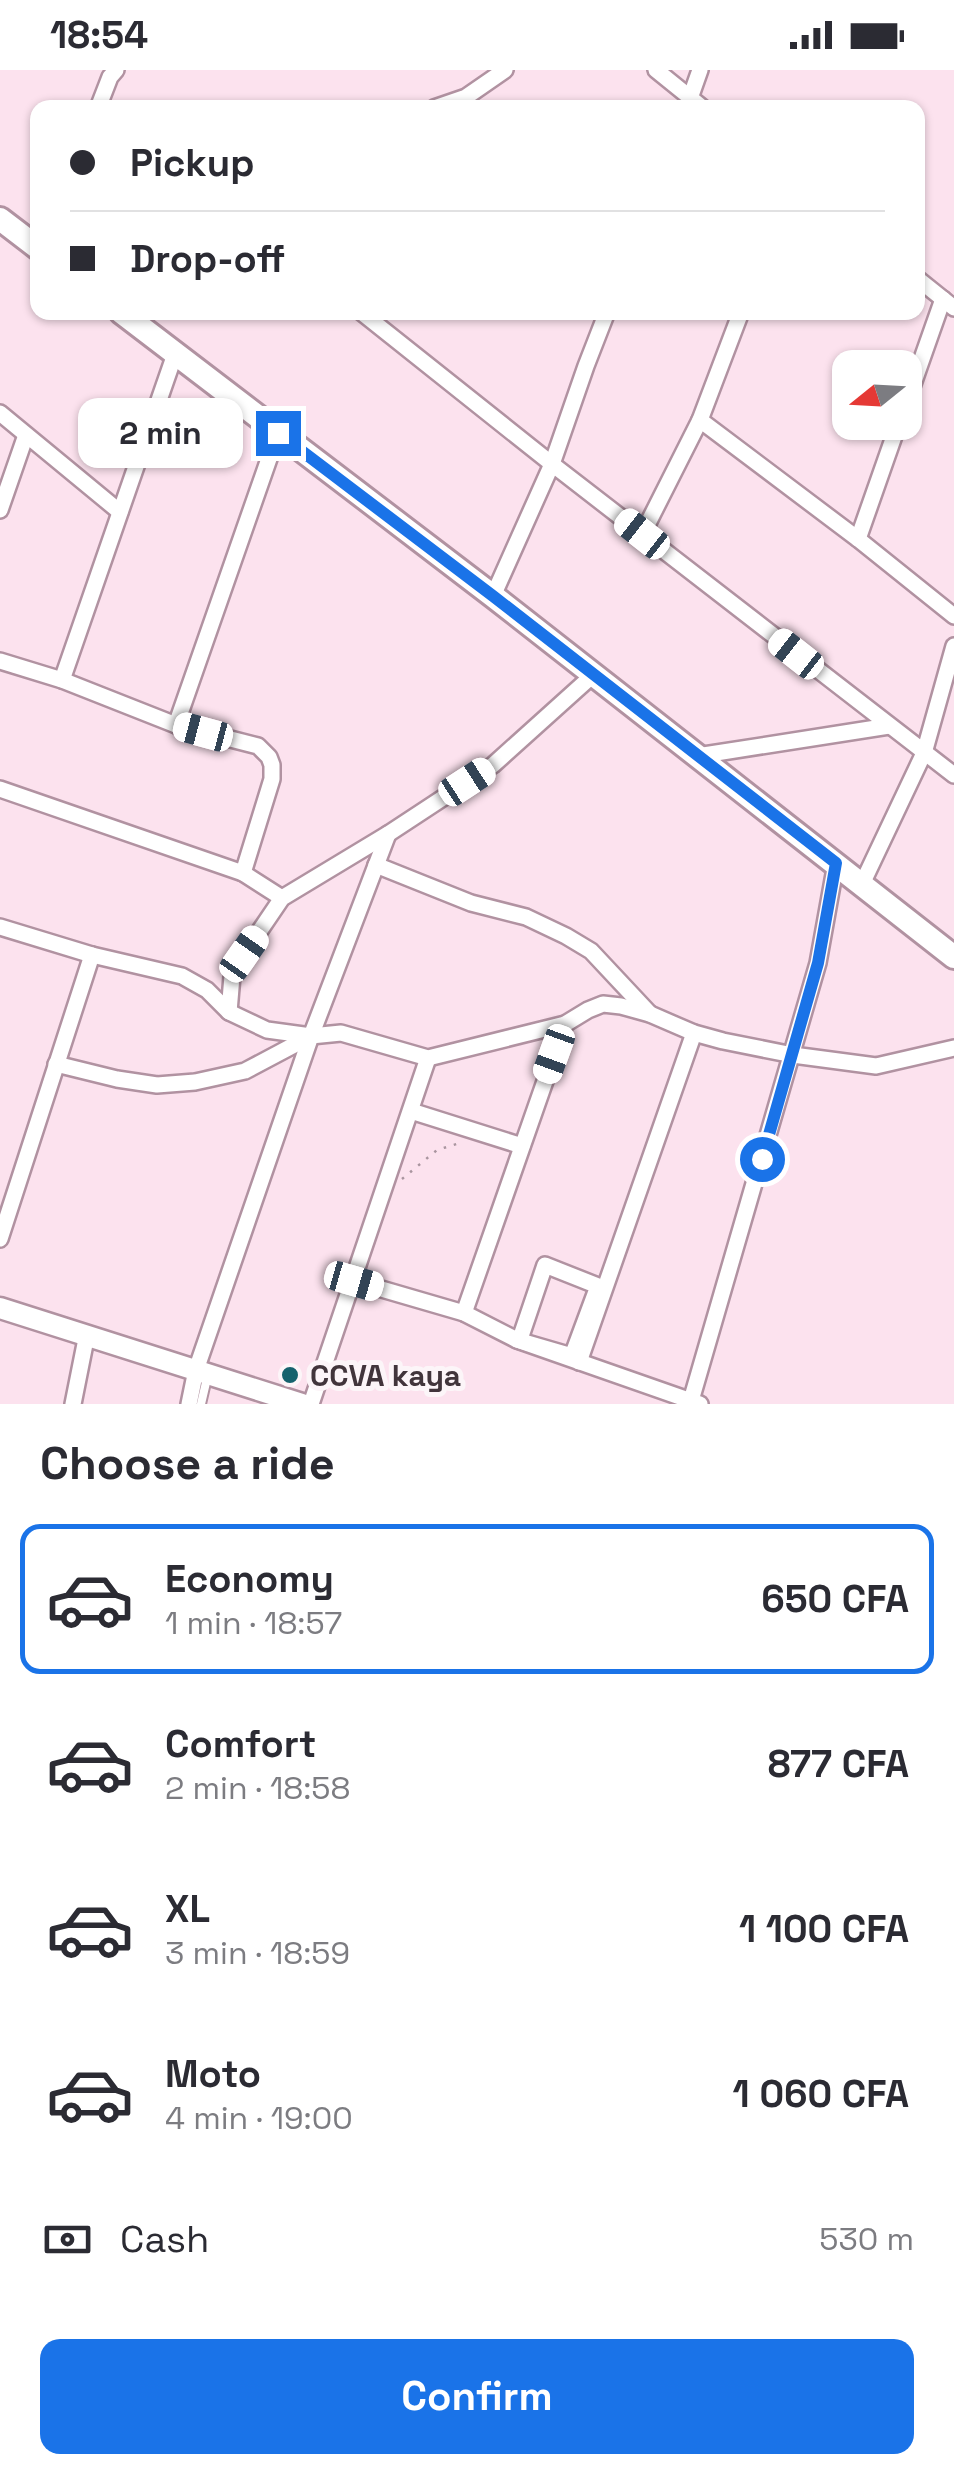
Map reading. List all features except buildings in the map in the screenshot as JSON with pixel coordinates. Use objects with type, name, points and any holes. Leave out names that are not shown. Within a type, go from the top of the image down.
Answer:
[{"type":"main road","points":[[0,219],[30,238]]},
{"type":"main road","points":[[131,320],[493,596],[954,957]]},
{"type":"main road","points":[[0,1308],[302,1404]]},
{"type":"street","points":[[101,100],[116,70]]},
{"type":"street","points":[[457,100],[505,70]]},
{"type":"street","points":[[656,70],[690,100]]},
{"type":"street","points":[[695,100],[700,70]]},
{"type":"street","points":[[922,366],[948,304],[925,285]]},
{"type":"street","points":[[371,320],[954,775]]},
{"type":"street","points":[[493,596],[552,464],[605,320]]},
{"type":"street","points":[[642,534],[700,420],[738,320]]},
{"type":"street","points":[[62,680],[176,354]]},
{"type":"street","points":[[0,413],[120,512]]},
{"type":"street","points":[[700,420],[954,616]]},
{"type":"street","points":[[176,725],[278,433]]},
{"type":"street","points":[[0,510],[26,434]]},
{"type":"street","points":[[858,539],[893,440]]},
{"type":"street","points":[[862,884],[924,753],[954,646]]},
{"type":"street","points":[[0,660],[176,725],[258,746],[270,757],[272,779],[243,873]]},
{"type":"street","points":[[230,1012],[232,976],[282,898],[494,765],[593,675]]},
{"type":"street","points":[[697,756],[889,726]]},
{"type":"street","points":[[0,789],[243,873],[282,898]]},
{"type":"street","points":[[188,1404],[202,1372],[311,1036],[388,834]]},
{"type":"street","points":[[354,1281],[464,1313],[517,1340],[694,1403],[818,963],[836,863]]},
{"type":"street","points":[[376,865],[471,904],[526,917],[566,936],[592,951],[650,1014]]},
{"type":"street","points":[[0,928],[182,976],[207,990],[230,1012],[267,1030],[311,1036],[341,1033],[428,1058],[565,1024],[603,1004],[650,1014],[694,1033],[792,1055],[876,1066],[954,1048]]},
{"type":"street","points":[[0,1239],[92,955]]},
{"type":"street","points":[[464,1313],[565,1024]]},
{"type":"street","points":[[579,1362],[694,1033]]},
{"type":"street","points":[[56,1064],[157,1085],[195,1082],[245,1071],[311,1036]]},
{"type":"street","points":[[311,1404],[428,1058]]},
{"type":"street","points":[[411,1110],[522,1146]]},
{"type":"street","points":[[545,1265],[598,1286],[572,1356],[517,1340],[545,1265]]},
{"type":"street","points":[[72,1404],[86,1334]]},
{"type":"lane","points":[[201,1404],[202,1372]]},
{"type":"path","points":[[382,1196],[437,1150],[471,1140]]},
{"type":"place","name":"CCVA kaya","points":[[290,1375]]},
{"type":"route","points":[[278,433],[836,863],[818,963],[762,1159]]}]
